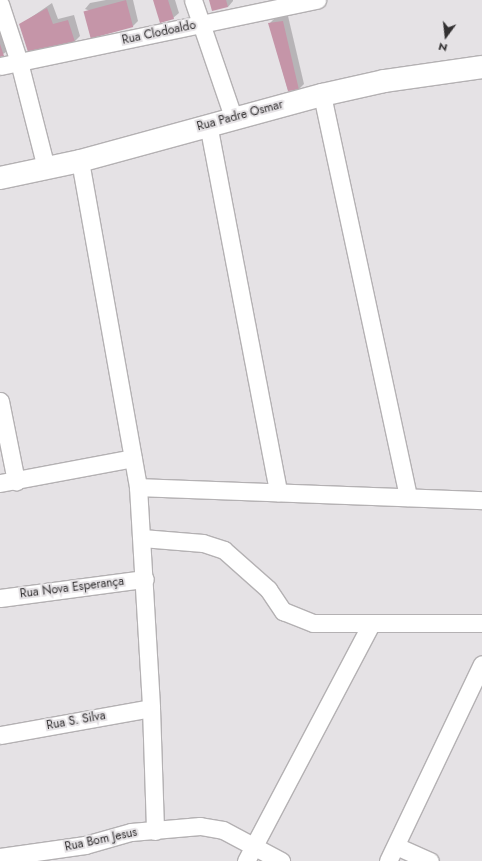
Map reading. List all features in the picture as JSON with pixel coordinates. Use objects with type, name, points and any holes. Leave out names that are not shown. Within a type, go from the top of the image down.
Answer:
[{"type":"street","points":[[194,0],[233,117]]},
{"type":"street","name":"Rua Clodoaldo","points":[[0,66],[317,0]]},
{"type":"street","points":[[0,4],[20,62],[46,168]]},
{"type":"street","name":"Rua Padre Osmar","points":[[0,178],[80,161],[233,117],[322,94],[384,81],[482,67]]},
{"type":"street","points":[[322,94],[408,497]]},
{"type":"street","points":[[208,124],[278,492]]},
{"type":"street","points":[[80,161],[138,487],[145,579],[155,831]]},
{"type":"street","points":[[0,401],[8,482],[133,458]]},
{"type":"street","points":[[138,487],[482,500]]},
{"type":"street","points":[[142,538],[203,543],[224,550],[268,588],[283,611],[313,623],[482,623]]},
{"type":"street","name":"Rua Nova Esperança","points":[[0,598],[145,579]]},
{"type":"street","points":[[249,854],[372,624]]},
{"type":"street","points":[[388,861],[482,664]]},
{"type":"street","name":"Rua S. Silva","points":[[0,735],[151,708]]},
{"type":"street","name":"Rua Bom Jesus","points":[[0,857],[84,845],[131,832],[200,826],[222,830],[249,854],[281,861]]},
{"type":"street","points":[[396,846],[430,861]]},
{"type":"building","points":[[126,0],[133,27],[91,38],[83,11]]},
{"type":"building","points":[[153,0],[168,0],[174,19],[160,23]]},
{"type":"building","points":[[209,0],[226,0],[228,7],[212,11]]},
{"type":"building","points":[[47,8],[53,24],[68,20],[75,42],[28,52],[19,24]]},
{"type":"building","points":[[283,21],[299,90],[288,91],[268,23]]},
{"type":"building","points":[[0,44],[4,56],[0,57]]}]
